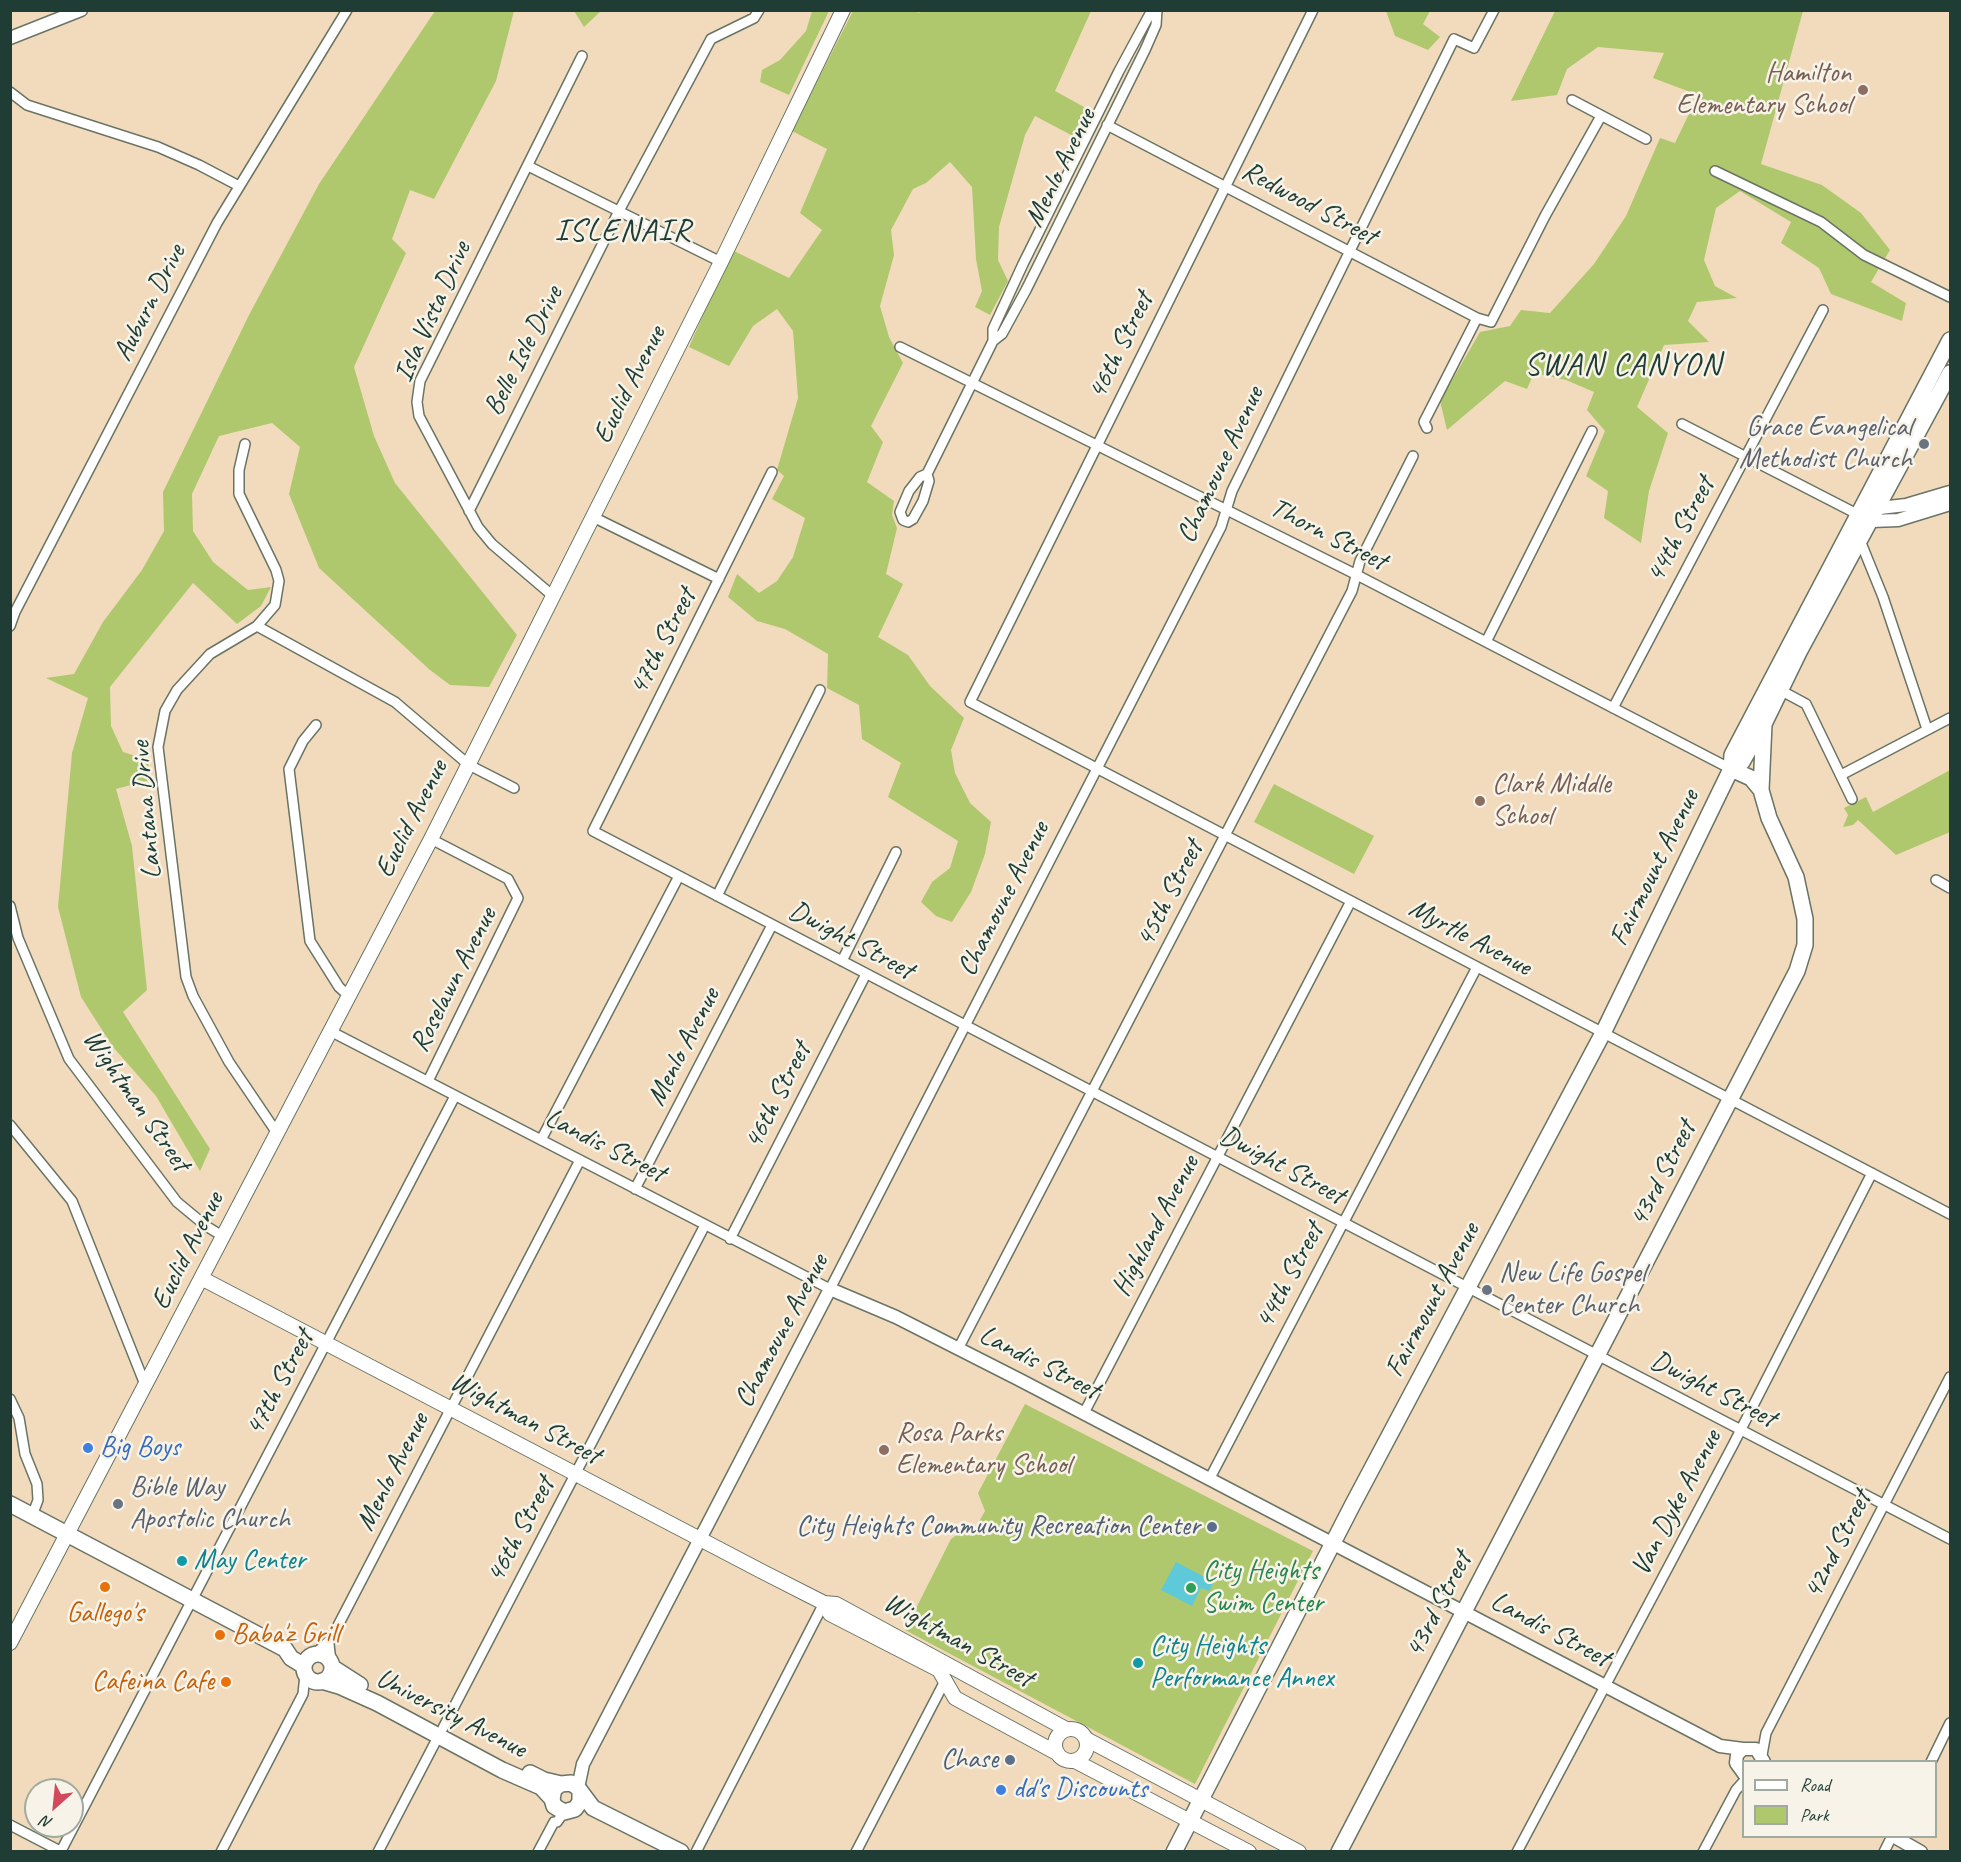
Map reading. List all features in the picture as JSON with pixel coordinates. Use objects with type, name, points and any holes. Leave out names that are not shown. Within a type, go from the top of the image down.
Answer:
[{"type":"main road","name":"Euclid Avenue","points":[[10,1643],[432,839],[721,262],[843,10]]},
{"type":"main road","name":"Fairmount Avenue","points":[[1174,1851],[1333,1543],[1603,1033],[1731,769],[1732,755],[1862,520],[1950,340]]},
{"type":"main road","name":"Fairmount Avenue","points":[[1731,769],[1742,762],[1764,724],[1860,541],[1862,520],[1879,506],[1950,373]]},
{"type":"main road","name":"43rd Street","points":[[1339,1851],[1797,971],[1806,931],[1802,898],[1796,877],[1769,818],[1761,790],[1764,724]]},
{"type":"main road","points":[[1731,769],[1751,778],[1761,790]]},
{"type":"main road","name":"Wightman Street","points":[[203,1279],[824,1603],[836,1604],[950,1673],[966,1677],[1066,1729],[1080,1731],[1086,1739],[1299,1851]]},
{"type":"main road","name":"University Avenue","points":[[10,1504],[285,1649],[293,1647],[312,1672],[544,1780],[571,1787],[593,1808],[681,1851]]},
{"type":"main road","name":"University Avenue","points":[[312,1672],[325,1655],[344,1677],[540,1787],[559,1810],[596,1818],[660,1851]]},
{"type":"main road","points":[[312,1672],[329,1676],[332,1665]]},
{"type":"main road","name":"Wightman Street","points":[[950,1673],[955,1698],[1055,1752],[1062,1759],[1075,1761],[1249,1851]]},
{"type":"main road","points":[[1055,1752],[1057,1736],[1066,1729]]},
{"type":"main road","points":[[1075,1761],[1086,1750],[1086,1739]]},
{"type":"main road","points":[[571,1787],[578,1806],[559,1810],[554,1789],[571,1787]]},
{"type":"street","points":[[10,38],[81,10]]},
{"type":"street","name":"Auburn Drive","points":[[10,627],[15,612],[211,233],[346,10]]},
{"type":"street","name":"Belle Isle Drive","points":[[469,511],[619,211],[711,39],[754,18],[759,10]]},
{"type":"street","name":"Menlo Avenue","points":[[993,341],[993,329],[1023,264],[1119,71],[1152,10]]},
{"type":"street","name":"Menlo Avenue","points":[[927,474],[929,481],[923,501],[913,519],[908,522],[903,520],[900,512],[909,491],[920,477],[927,474],[993,341],[1002,334],[1013,315],[1149,42],[1159,16],[1157,10]]},
{"type":"street","name":"46th Street","points":[[970,702],[1313,10]]},
{"type":"street","name":"Chamoune Avenue","points":[[571,1787],[576,1772],[580,1773],[967,1026],[1221,527],[1225,509],[1454,39],[1474,48],[1494,10]]},
{"type":"street","name":"Isla Vista Drive","points":[[553,596],[492,544],[469,511],[419,416],[417,402],[420,381],[582,56]]},
{"type":"street","points":[[10,92],[27,105],[158,147],[200,165],[239,186]]},
{"type":"street","points":[[1572,100],[1646,139]]},
{"type":"street","name":"Redwood Street","points":[[1107,125],[1477,318],[1491,322],[1601,116]]},
{"type":"street","points":[[528,166],[721,262]]},
{"type":"street","points":[[1715,171],[1821,222],[1864,255],[1950,297]]},
{"type":"street","name":"44th Street","points":[[1613,708],[1823,310]]},
{"type":"street","points":[[1427,429],[1424,422],[1477,318]]},
{"type":"street","name":"Thorn Street","points":[[900,347],[1355,574],[1731,769]]},
{"type":"street","points":[[1682,424],[1862,520],[1913,517],[1950,504]]},
{"type":"street","points":[[1486,642],[1592,431]]},
{"type":"street","name":"Lantana Drive","points":[[245,444],[239,470],[239,494],[276,570],[279,581],[275,605],[257,626],[210,654],[177,690],[165,711],[159,747],[186,977],[193,996],[229,1062],[277,1133]]},
{"type":"street","name":"45th Street","points":[[958,1348],[1352,591],[1355,574],[1413,456]]},
{"type":"street","name":"47th Street","points":[[593,831],[772,472]]},
{"type":"street","points":[[1879,506],[1906,505],[1950,492]]},
{"type":"street","points":[[592,517],[719,579]]},
{"type":"street","points":[[1860,541],[1883,597],[1927,729]]},
{"type":"street","points":[[257,626],[394,702],[469,765],[514,788]]},
{"type":"street","points":[[717,896],[820,690]]},
{"type":"street","points":[[1780,690],[1806,704],[1852,799]]},
{"type":"street","name":"Myrtle Avenue","points":[[970,702],[1950,1214]]},
{"type":"street","points":[[1840,775],[1950,718]]},
{"type":"street","points":[[316,725],[303,741],[290,769],[310,941],[339,987],[350,997]]},
{"type":"street","name":"Dwight Street","points":[[593,831],[1950,1539]]},
{"type":"street","name":"Roselawn Avenue","points":[[428,1081],[518,898],[508,879],[432,839]]},
{"type":"street","points":[[842,961],[896,852]]},
{"type":"street","points":[[541,1140],[679,876]]},
{"type":"street","points":[[1936,880],[1950,888]]},
{"type":"street","name":"Highland Avenue","points":[[1084,1413],[1351,901]]},
{"type":"street","name":"Wightman Street","points":[[10,906],[18,938],[69,1059],[177,1202],[206,1226],[224,1237]]},
{"type":"street","name":"Menlo Avenue","points":[[635,1189],[772,925]]},
{"type":"street","name":"44th Street","points":[[1210,1478],[1477,967]]},
{"type":"street","name":"46th Street","points":[[730,1239],[866,974]]},
{"type":"street","name":"Landis Street","points":[[332,1032],[730,1239],[830,1289],[896,1317],[1210,1478],[1720,1746],[1739,1768]]},
{"type":"street","name":"47th Street","points":[[62,1851],[455,1096]]},
{"type":"street","points":[[10,1125],[72,1201],[146,1387]]},
{"type":"street","name":"Menlo Avenue","points":[[221,1851],[580,1160]]},
{"type":"street","name":"Van Dyke Avenue","points":[[1517,1851],[1606,1687],[1872,1173]]},
{"type":"street","name":"46th Street","points":[[378,1851],[705,1226]]},
{"type":"street","name":"42nd Street","points":[[1764,1759],[1766,1733],[1950,1377]]},
{"type":"street","points":[[10,1399],[19,1418],[25,1454],[37,1484],[38,1500],[32,1516]]},
{"type":"street","points":[[696,1851],[824,1603]]},
{"type":"street","points":[[329,1644],[332,1665]]},
{"type":"street","points":[[856,1851],[950,1673]]},
{"type":"street","points":[[1932,1760],[1950,1723]]},
{"type":"street","name":"42nd Street","points":[[1745,1748],[1766,1733]]},
{"type":"street","name":"Landis Street","points":[[1720,1746],[1756,1749],[1764,1759]]},
{"type":"street","points":[[1736,1790],[1739,1768],[1737,1755],[1745,1748]]},
{"type":"street","points":[[1703,1851],[1742,1782]]},
{"type":"street","points":[[538,1851],[559,1810]]},
{"type":"street","points":[[10,1826],[62,1851]]},
{"type":"street","points":[[1896,1838],[1921,1851]]},
{"type":"green space","points":[[914,10],[919,13],[921,10],[1091,11],[1055,91],[1086,108],[1073,136],[1035,116],[1025,135],[999,227],[998,260],[1008,281],[990,315],[975,307],[982,291],[976,259],[972,187],[950,162],[926,183],[913,189],[891,230],[894,255],[880,306],[889,337],[903,363],[871,426],[883,442],[867,482],[894,501],[892,515],[897,528],[886,574],[903,584],[878,637],[908,655],[930,686],[964,718],[951,750],[955,773],[970,803],[991,822],[985,854],[971,892],[952,922],[936,916],[921,902],[932,882],[950,868],[958,841],[888,797],[901,763],[862,739],[859,705],[827,688],[828,654],[785,629],[757,621],[728,597],[737,574],[759,593],[777,581],[793,557],[805,518],[772,499],[784,476],[777,470],[798,398],[793,331],[777,309],[753,326],[729,366],[689,347],[732,250],[789,278],[822,230],[800,213],[827,149],[792,131],[853,11]]},
{"type":"green space","points":[[435,11],[514,11],[496,81],[434,199],[410,190],[392,239],[406,253],[354,367],[374,436],[395,483],[517,635],[489,687],[450,685],[430,670],[319,568],[289,494],[300,447],[272,423],[219,436],[192,494],[193,531],[213,562],[248,590],[271,587],[261,606],[237,624],[193,583],[110,687],[111,726],[123,752],[148,760],[150,780],[116,789],[132,846],[147,990],[123,1012],[210,1149],[200,1171],[156,1096],[113,1047],[81,997],[58,907],[72,753],[88,698],[46,678],[74,674],[103,622],[142,570],[164,531],[163,492],[249,315],[319,184]]},
{"type":"green space","points":[[574,11],[601,11],[584,27]]},
{"type":"green space","points":[[812,11],[829,11],[789,95],[760,82],[762,70],[780,60],[806,31]]},
{"type":"green space","points":[[1386,11],[1430,11],[1423,24],[1440,37],[1428,50],[1395,36]]},
{"type":"green space","points":[[1555,11],[1803,11],[1761,164],[1822,185],[1861,213],[1890,250],[1871,282],[1906,303],[1902,321],[1831,294],[1819,268],[1781,243],[1791,222],[1740,191],[1716,208],[1704,260],[1715,286],[1737,298],[1697,302],[1688,321],[1709,342],[1664,345],[1637,407],[1668,433],[1649,491],[1641,543],[1604,518],[1608,491],[1586,476],[1605,431],[1587,410],[1594,392],[1566,380],[1534,373],[1527,389],[1505,381],[1447,430],[1440,401],[1480,332],[1510,326],[1521,310],[1550,313],[1594,264],[1626,216],[1660,138],[1675,143],[1698,95],[1653,78],[1664,53],[1598,47],[1567,69],[1557,95],[1511,101]]},
{"type":"green space","points":[[1950,770],[1950,832],[1896,855],[1858,820],[1853,825],[1843,827],[1848,815],[1844,808],[1866,797],[1873,812]]},
{"type":"green space","points":[[1274,784],[1374,836],[1354,874],[1254,822]]},
{"type":"green space","points":[[1025,1404],[1313,1551],[1195,1784],[905,1630],[951,1539],[961,1532],[971,1536],[985,1511],[978,1493]]},
{"type":"water","points":[[1176,1562],[1214,1582],[1209,1591],[1201,1588],[1192,1606],[1161,1590]]},
{"type":"place","name":"Hamilton Elementary School","points":[[1863,90]]},
{"type":"place","name":"Grace Evangelical Methodist Church","points":[[1924,444]]},
{"type":"place","name":"Clark Middle School","points":[[1480,801]]},
{"type":"place","name":"New Life Gospel Center Church","points":[[1487,1290]]},
{"type":"place","name":"Big Boys","points":[[88,1448]]},
{"type":"place","name":"Rosa Parks Elementary School","points":[[884,1450]]},
{"type":"place","name":"Bible Way Apostolic Church","points":[[118,1504]]},
{"type":"place","name":"City Heights Community Recreation Center","points":[[1212,1527]]},
{"type":"place","name":"May Center","points":[[182,1561]]},
{"type":"place","name":"Gallego's","points":[[105,1587]]},
{"type":"place","name":"City Heights Swim Center","points":[[1191,1588]]},
{"type":"place","name":"Baba'z Grill","points":[[220,1635]]},
{"type":"place","name":"City Heights Performance Annex","points":[[1138,1663]]},
{"type":"place","name":"Cafeina Cafe","points":[[226,1682]]},
{"type":"place","name":"Chase","points":[[1010,1760]]},
{"type":"place","name":"dd's Discounts","points":[[1001,1790]]},
{"type":"district","name":"ISLENAIR","points":[[623,232]]},
{"type":"district","name":"SWAN CANYON","points":[[1623,366]]}]
